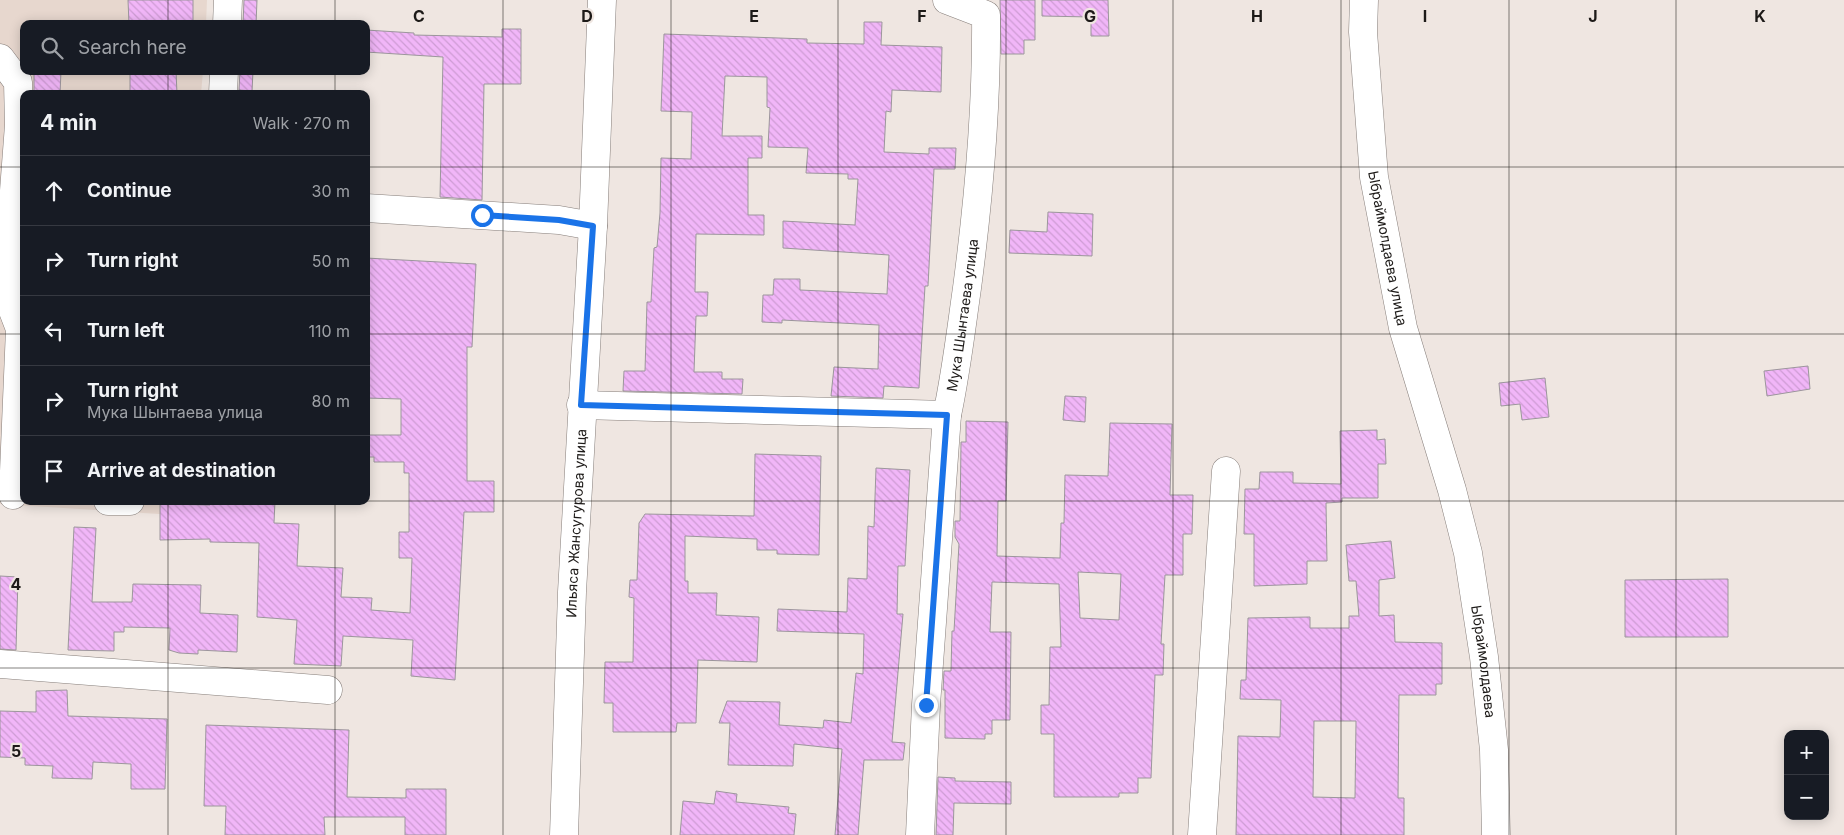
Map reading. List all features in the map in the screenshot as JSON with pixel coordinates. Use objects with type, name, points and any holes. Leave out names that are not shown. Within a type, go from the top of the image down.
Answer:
[{"type":"street","points":[[227,20],[228,0]]},
{"type":"street","name":"Ильяса Жансугурова улица","points":[[564,835],[572,592],[581,405],[593,226],[602,0]]},
{"type":"street","name":"Мука Шынтаева улица","points":[[920,835],[926,705],[947,415],[955,381],[974,234],[985,105],[986,7],[948,0]]},
{"type":"street","name":"Ыбраймолдаева улица","points":[[1364,0],[1363,32],[1374,177],[1403,328],[1452,490]]},
{"type":"street","points":[[0,58],[18,82],[9,110],[12,204],[7,295],[20,329],[12,495]]},
{"type":"street","points":[[223,90],[224,75]]},
{"type":"street","points":[[370,208],[559,220],[593,226]]},
{"type":"street","points":[[581,405],[947,415]]},
{"type":"street","points":[[1202,835],[1226,471]]},
{"type":"street","name":"Ыбраймолдаева","points":[[1452,490],[1468,553],[1484,657],[1494,750],[1496,835]]},
{"type":"street","points":[[0,664],[328,690]]},
{"type":"shaded area","points":[[0,0],[207,0],[206,20],[20,20],[20,75],[203,75],[201,90],[20,90],[20,505],[176,505],[175,515],[0,504]]},
{"type":"building","points":[[128,0],[193,0],[193,20],[129,20]]},
{"type":"building","points":[[244,0],[257,0],[256,20],[243,20]]},
{"type":"building","points":[[1000,0],[1035,0],[1035,40],[1024,40],[1024,54],[1001,54]]},
{"type":"building","points":[[1042,0],[1108,0],[1109,36],[1091,36],[1091,17],[1042,16]]},
{"type":"building","points":[[864,22],[882,22],[881,45],[942,47],[941,92],[892,90],[891,112],[886,111],[884,152],[929,154],[929,148],[956,148],[955,169],[934,169],[928,286],[925,286],[919,388],[884,386],[883,398],[831,396],[834,367],[878,369],[879,325],[782,320],[782,323],[762,322],[763,295],[773,295],[774,279],[800,279],[800,290],[887,294],[889,255],[783,248],[783,221],[855,225],[858,179],[848,179],[848,174],[806,173],[808,148],[768,147],[770,108],[767,107],[767,77],[725,76],[722,136],[762,136],[762,158],[748,158],[748,215],[764,215],[764,235],[696,234],[695,292],[708,292],[707,316],[696,316],[694,372],[722,372],[722,379],[743,379],[742,394],[623,391],[624,371],[645,371],[647,302],[651,302],[654,248],[657,247],[661,158],[691,159],[692,112],[661,111],[664,34],[807,39],[807,43],[864,44]]},
{"type":"building","points":[[502,29],[521,29],[521,84],[484,84],[482,200],[440,197],[443,57],[370,52],[370,30],[414,33],[414,35],[502,37]]},
{"type":"building","points":[[34,75],[61,75],[60,90],[34,90]]},
{"type":"building","points":[[130,75],[176,75],[177,90],[130,90]]},
{"type":"building","points":[[240,75],[253,75],[252,90],[239,90]]},
{"type":"building","points":[[1048,212],[1093,214],[1092,256],[1009,253],[1010,230],[1047,232]]},
{"type":"building","points":[[370,258],[476,264],[472,347],[467,347],[467,481],[494,481],[494,512],[464,512],[455,680],[411,676],[413,640],[343,636],[341,666],[294,664],[297,620],[257,617],[259,543],[210,542],[210,539],[160,540],[160,505],[275,505],[274,523],[299,524],[297,566],[343,568],[341,597],[372,598],[371,610],[410,613],[412,558],[399,558],[399,532],[409,532],[409,473],[404,473],[404,462],[374,462],[374,457],[370,457],[370,435],[401,435],[401,399],[370,398]]},
{"type":"building","points":[[1808,366],[1810,389],[1767,396],[1764,371]]},
{"type":"building","points":[[1545,378],[1549,417],[1522,420],[1520,404],[1501,406],[1499,383]]},
{"type":"building","points":[[1065,396],[1086,397],[1085,422],[1063,420]]},
{"type":"building","points":[[966,421],[1008,422],[1006,501],[998,501],[997,556],[1060,558],[1061,523],[1064,523],[1065,475],[1108,476],[1110,423],[1172,424],[1170,495],[1193,495],[1192,534],[1183,534],[1183,575],[1165,575],[1161,644],[1164,644],[1163,675],[1155,675],[1151,778],[1138,778],[1138,793],[1119,793],[1119,797],[1054,797],[1054,734],[1041,734],[1041,705],[1049,705],[1050,647],[1061,647],[1059,584],[992,582],[990,632],[1011,632],[1010,720],[992,720],[992,734],[985,734],[985,739],[945,738],[944,671],[951,671],[952,631],[954,631],[959,544],[955,537],[955,521],[960,521],[961,442],[966,442]],"holes":[[[1078,572],[1121,574],[1119,620],[1080,618]]]},
{"type":"building","points":[[1377,430],[1377,440],[1385,439],[1386,464],[1378,464],[1378,498],[1342,498],[1342,502],[1326,503],[1327,561],[1307,561],[1307,584],[1254,586],[1254,534],[1244,534],[1245,489],[1259,489],[1260,472],[1293,472],[1293,483],[1341,484],[1340,431]]},
{"type":"building","points":[[755,454],[821,456],[819,555],[777,554],[777,550],[757,550],[757,539],[685,536],[685,581],[688,581],[688,593],[717,593],[716,615],[759,617],[757,662],[698,660],[696,723],[677,723],[676,732],[613,732],[613,703],[604,703],[605,662],[633,662],[634,598],[629,597],[630,580],[637,580],[639,523],[645,514],[754,516]]},
{"type":"building","points":[[876,468],[910,470],[905,566],[898,566],[897,614],[903,614],[892,742],[905,743],[903,760],[864,760],[858,835],[835,835],[842,749],[794,744],[793,766],[728,765],[730,723],[719,723],[727,701],[780,702],[779,725],[823,728],[824,720],[851,723],[856,673],[863,674],[864,634],[777,631],[778,609],[847,612],[848,578],[867,579],[868,526],[874,527]]},
{"type":"building","points":[[74,527],[96,528],[92,602],[132,602],[133,584],[201,585],[200,613],[238,615],[237,652],[198,650],[198,654],[179,653],[169,650],[170,628],[124,627],[124,632],[114,632],[114,651],[68,650]]},
{"type":"building","points":[[1391,541],[1395,578],[1379,580],[1379,616],[1394,615],[1395,642],[1442,643],[1442,684],[1436,684],[1436,695],[1399,695],[1398,798],[1404,798],[1404,835],[1236,835],[1238,736],[1280,737],[1281,700],[1240,699],[1241,680],[1246,680],[1248,618],[1310,617],[1310,628],[1349,628],[1349,616],[1359,616],[1356,581],[1349,581],[1346,545]],"holes":[[[1314,721],[1356,721],[1355,798],[1313,797]]]},
{"type":"building","points":[[0,576],[18,577],[16,650],[0,649]]},
{"type":"building","points":[[1728,579],[1728,637],[1625,637],[1625,580]]},
{"type":"building","points":[[67,690],[68,716],[167,719],[165,789],[131,789],[131,764],[93,762],[92,779],[52,778],[53,766],[25,765],[25,758],[0,757],[0,711],[36,712],[36,691]]},
{"type":"building","points":[[206,725],[349,730],[347,797],[406,798],[406,789],[446,789],[446,835],[405,835],[405,817],[324,817],[325,835],[225,835],[226,806],[204,806]]},
{"type":"building","points":[[938,777],[955,778],[955,781],[1011,782],[1011,804],[954,803],[953,835],[936,835]]},
{"type":"building","points":[[716,791],[737,794],[736,802],[789,807],[788,813],[796,814],[794,835],[680,835],[683,801],[714,804]]},
{"type":"route","points":[[482,215],[559,220],[593,226],[581,405],[947,415],[926,705]]}]
